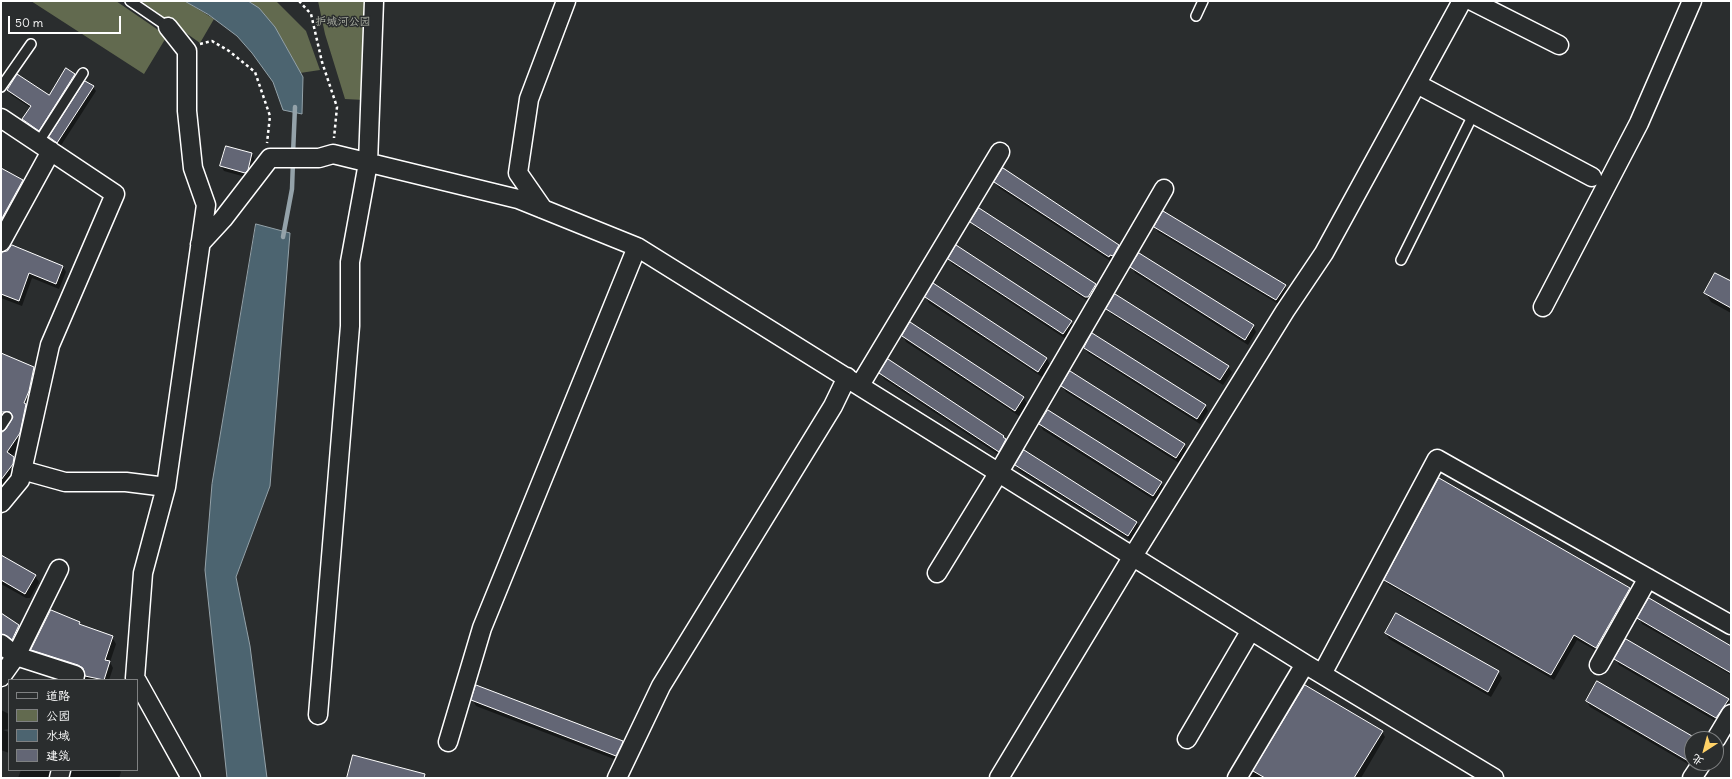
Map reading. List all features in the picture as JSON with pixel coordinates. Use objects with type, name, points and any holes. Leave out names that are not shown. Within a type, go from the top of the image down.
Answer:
[{"type":"street","points":[[318,715],[350,326],[350,262],[368,162],[374,1]]},
{"type":"street","points":[[543,209],[518,173],[529,98],[566,1]]},
{"type":"street","points":[[999,778],[1133,556],[1285,311],[1324,253],[1462,1]]},
{"type":"street","points":[[1472,1],[1559,45]]},
{"type":"street","points":[[1543,307],[1639,122],[1692,1]]},
{"type":"street","points":[[136,679],[143,573],[166,487],[206,205],[193,168],[187,111],[187,51],[168,27]]},
{"type":"street","points":[[1417,84],[1592,178]]},
{"type":"street","points":[[1,118],[115,194],[50,345],[20,480],[1,503]]},
{"type":"street","points":[[1,242],[44,147]]},
{"type":"street","points":[[617,778],[661,686],[833,406],[854,381],[1000,152]]},
{"type":"street","points":[[200,244],[223,219],[268,161],[326,156],[368,162],[518,199],[637,247],[854,381],[1305,664],[1494,778]]},
{"type":"street","points":[[937,573],[999,472],[1164,189]]},
{"type":"street","points":[[448,742],[482,628],[637,247]]},
{"type":"street","points":[[1322,674],[1437,459],[1731,625]]},
{"type":"street","points":[[22,470],[65,482],[126,482],[166,487]]},
{"type":"street","points":[[1,677],[16,656],[60,569]]},
{"type":"street","points":[[1599,665],[1648,578]]},
{"type":"street","points":[[1187,739],[1251,630]]},
{"type":"street","points":[[1,644],[16,656],[75,675],[74,679]]},
{"type":"street","points":[[1237,778],[1305,664]]},
{"type":"street","points":[[138,683],[191,778]]},
{"type":"street","points":[[1721,731],[1731,714]]},
{"type":"lane","points":[[130,1],[168,27]]},
{"type":"lane","points":[[1196,16],[1203,1]]},
{"type":"lane","points":[[1,87],[31,44]]},
{"type":"lane","points":[[44,147],[82,74]]},
{"type":"lane","points":[[1401,260],[1474,115]]},
{"type":"lane","points":[[1,426],[7,417]]},
{"type":"path","points":[[299,1],[311,14],[322,62],[337,108],[326,156]]},
{"type":"path","points":[[183,47],[212,41],[229,51],[255,72],[270,116],[268,161]]},
{"type":"green space","points":[[31,1],[116,1],[167,36],[144,74]]},
{"type":"green space","points":[[141,1],[185,1],[214,19],[200,43]]},
{"type":"green space","name":"护城河公园","points":[[248,1],[276,1],[306,31],[320,70],[300,73],[272,24]]},
{"type":"green space","name":"护城河公园","points":[[318,1],[364,1],[364,100],[345,99],[325,34]]},
{"type":"water","points":[[185,1],[248,1],[259,8],[275,27],[303,77],[302,114],[283,110],[273,82],[252,53],[237,36],[209,15]]},
{"type":"water","points":[[256,224],[290,233],[270,486],[236,577],[250,646],[267,778],[227,778],[205,570],[212,484]]},
{"type":"building","points":[[66,68],[75,74],[39,131],[22,119],[31,106],[7,90],[17,74],[49,95]]},
{"type":"building","points":[[85,81],[94,86],[57,143],[49,137]]},
{"type":"building","points":[[226,146],[252,153],[248,170],[245,173],[220,166]]},
{"type":"building","points":[[1,168],[23,180],[1,220]]},
{"type":"building","points":[[1003,168],[1119,245],[1113,256],[1110,255],[1109,257],[994,182]]},
{"type":"building","points":[[979,208],[1096,284],[1088,297],[1085,297],[970,222]]},
{"type":"building","points":[[1163,211],[1286,285],[1276,300],[1154,227]]},
{"type":"building","points":[[12,245],[63,266],[56,284],[29,273],[19,301],[1,294],[1,256],[2,252],[7,251]]},
{"type":"building","points":[[956,245],[1072,321],[1063,334],[948,259]]},
{"type":"building","points":[[1139,253],[1254,325],[1245,340],[1130,267]]},
{"type":"building","points":[[1715,273],[1731,281],[1731,308],[1704,293]]},
{"type":"building","points":[[933,283],[1047,358],[1038,372],[925,297]]},
{"type":"building","points":[[1115,294],[1229,366],[1220,380],[1106,309]]},
{"type":"building","points":[[910,322],[1024,397],[1015,411],[902,336]]},
{"type":"building","points":[[1092,333],[1206,405],[1197,419],[1084,348]]},
{"type":"building","points":[[1,353],[34,367],[29,391],[24,403],[26,404],[20,433],[7,452],[14,457],[13,464],[1,480],[1,433],[6,429],[13,417],[10,412],[1,412]]},
{"type":"building","points":[[888,359],[1004,436],[1003,437],[1006,439],[999,452],[879,373]]},
{"type":"building","points":[[1070,371],[1185,444],[1176,458],[1061,386]]},
{"type":"building","points":[[1048,410],[1162,482],[1153,496],[1039,424]]},
{"type":"building","points":[[1024,450],[1137,522],[1128,536],[1015,465]]},
{"type":"building","points":[[1439,478],[1630,588],[1596,648],[1574,635],[1551,675],[1384,580]]},
{"type":"building","points":[[1,555],[36,575],[25,594],[1,580]]},
{"type":"building","points":[[1649,598],[1731,646],[1731,673],[1637,618]]},
{"type":"building","points":[[51,610],[80,622],[79,624],[113,636],[105,660],[110,661],[104,679],[85,676],[83,668],[78,665],[31,650]]},
{"type":"building","points":[[1,613],[19,625],[12,640],[1,634]]},
{"type":"building","points":[[1396,613],[1499,671],[1488,692],[1385,633]]},
{"type":"building","points":[[1626,639],[1729,699],[1716,718],[1614,659]]},
{"type":"building","points":[[1597,681],[1684,731],[1684,758],[1586,701]]},
{"type":"building","points":[[476,685],[623,741],[622,744],[616,756],[471,700]]},
{"type":"building","points":[[1305,685],[1383,731],[1354,778],[1265,778],[1253,771]]},
{"type":"building","points":[[353,755],[425,774],[424,778],[347,778]]},
{"type":"waterway","points":[[293,154],[295,107]]},
{"type":"waterway","points":[[283,237],[292,189],[293,161]]}]
